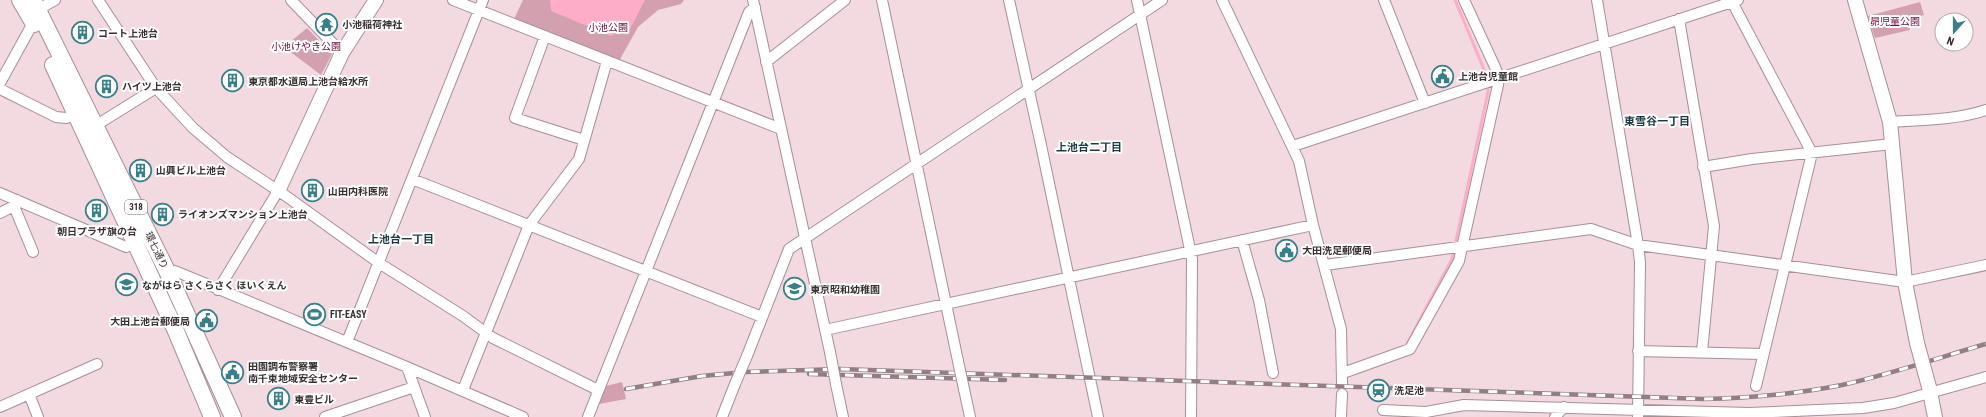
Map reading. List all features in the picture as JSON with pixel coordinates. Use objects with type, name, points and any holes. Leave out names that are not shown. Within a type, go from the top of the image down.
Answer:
[{"type":"main road","name":"環七通り","points":[[20,0],[35,12],[95,126],[168,274],[233,417]]},
{"type":"main road","name":"環七通り","points":[[35,12],[75,115],[175,329],[212,417]]},
{"type":"street","points":[[0,83],[35,12],[55,0]]},
{"type":"street","points":[[98,0],[156,88],[193,128],[227,157],[278,191],[379,263],[463,316],[486,333],[598,390]]},
{"type":"street","points":[[291,0],[342,53]]},
{"type":"street","points":[[218,290],[278,191],[342,53],[376,0]]},
{"type":"street","points":[[453,0],[781,129]]},
{"type":"street","points":[[347,342],[484,0]]},
{"type":"street","points":[[766,62],[846,0]]},
{"type":"street","points":[[882,0],[970,417]]},
{"type":"street","points":[[1009,0],[1098,417]]},
{"type":"street","points":[[1137,0],[1190,252],[1191,417]]},
{"type":"street","points":[[722,417],[789,249],[1162,0]]},
{"type":"street","points":[[1222,0],[1299,161],[1313,225],[1341,329],[1343,372],[1341,417]]},
{"type":"street","points":[[1384,0],[1425,102]]},
{"type":"street","points":[[1343,372],[1410,349],[1459,261],[1499,78],[1464,0]]},
{"type":"street","points":[[1597,0],[1640,262],[1638,413]]},
{"type":"street","points":[[1855,0],[1890,122],[1905,282],[1917,343],[1930,390],[1935,417]]},
{"type":"street","points":[[1293,146],[1733,1],[1812,153],[1762,354],[1756,386]]},
{"type":"street","points":[[754,4],[843,417]]},
{"type":"street","points":[[588,417],[749,12],[754,4]]},
{"type":"street","points":[[1680,19],[1703,167],[1714,226],[1702,352]]},
{"type":"street","points":[[545,36],[515,118],[584,140]]},
{"type":"street","points":[[463,390],[529,225],[579,159],[607,61]]},
{"type":"street","points":[[95,126],[156,88]]},
{"type":"street","points":[[0,89],[56,117],[66,118],[75,115]]},
{"type":"street","points":[[1890,122],[1974,114],[1986,110]]},
{"type":"street","points":[[1703,167],[1752,159],[1892,144]]},
{"type":"street","points":[[412,179],[762,317]]},
{"type":"street","points":[[0,193],[15,203],[36,208],[126,247],[134,244]]},
{"type":"street","points":[[0,213],[15,203]]},
{"type":"street","points":[[15,203],[33,252]]},
{"type":"street","points":[[825,330],[1313,225]]},
{"type":"street","points":[[1325,265],[1461,248],[1591,229],[1638,246],[1905,282],[1986,264]]},
{"type":"street","points":[[1242,240],[1259,300],[1273,373]]},
{"type":"street","points":[[168,274],[175,271],[463,390],[522,417]]},
{"type":"street","points":[[1638,351],[1762,354]]},
{"type":"street","points":[[0,407],[97,364]]},
{"type":"street","points":[[407,367],[425,417]]},
{"type":"street","points":[[1383,410],[1426,412],[1464,405],[1564,407],[1638,413],[1749,415],[1863,408],[1894,403],[1930,390],[1986,377]]},
{"type":"street","points":[[325,417],[414,386]]},
{"type":"street","points":[[29,394],[38,417]]},
{"type":"street","points":[[1555,417],[1564,407]]},
{"type":"green space","name":"小池公園","points":[[523,0],[684,0],[681,4],[658,10],[638,27],[619,61],[514,19]]},
{"type":"green space","name":"昴児童公園","points":[[1920,2],[1924,15],[1908,20],[1910,30],[1875,38],[1868,16]]},
{"type":"green space","name":"小池けやき公園","points":[[307,28],[332,54],[321,75],[284,47]]},
{"type":"green space","points":[[622,382],[626,399],[599,404],[606,386]]},
{"type":"shaded area","points":[[550,0],[645,0],[629,31],[620,31],[611,36],[551,11]]},
{"type":"waterway","points":[[1455,0],[1488,79]]},
{"type":"waterway","points":[[1407,344],[1452,259],[1488,92],[1488,85]]},
{"type":"railway","points":[[626,389],[702,376],[745,372],[840,369],[1703,399],[1756,397],[1842,385],[1896,371],[1986,344]]},
{"type":"railway","points":[[809,374],[1005,380]]},
{"type":"place","name":"小池稲荷神社","points":[[327,24]]},
{"type":"place","name":"コート上池台","points":[[82,33]]},
{"type":"place","name":"上池台児童館","points":[[1442,76]]},
{"type":"place","name":"東京都水道局上池台給水所","points":[[232,81]]},
{"type":"place","name":"ハイツ上池台","points":[[106,86]]},
{"type":"place","name":"山興ビル上池台","points":[[140,170]]},
{"type":"place","name":"山田内科医院","points":[[313,191]]},
{"type":"place","name":"朝日プラザ旗の台","points":[[97,211]]},
{"type":"place","name":"ライオンズマンション上池台","points":[[163,214]]},
{"type":"place","name":"大田洗足郵便局","points":[[1287,250]]},
{"type":"place","name":"ながはら さくらさく ほいくえん","points":[[126,285]]},
{"type":"place","name":"東京昭和幼稚園","points":[[794,289]]},
{"type":"place","name":"FIT-EASY","points":[[314,314]]},
{"type":"place","name":"大田上池台郵便局","points":[[206,321]]},
{"type":"place","name":"田園調布警察署 南千束地域安全センター","points":[[233,372]]},
{"type":"place","name":"洗足池","points":[[1379,390]]},
{"type":"place","name":"東豊ビル","points":[[278,399]]},
{"type":"district","name":"東雪谷一丁目","points":[[1657,121]]},
{"type":"district","name":"上池台二丁目","points":[[1089,147]]},
{"type":"district","name":"上池台一丁目","points":[[401,239]]}]
